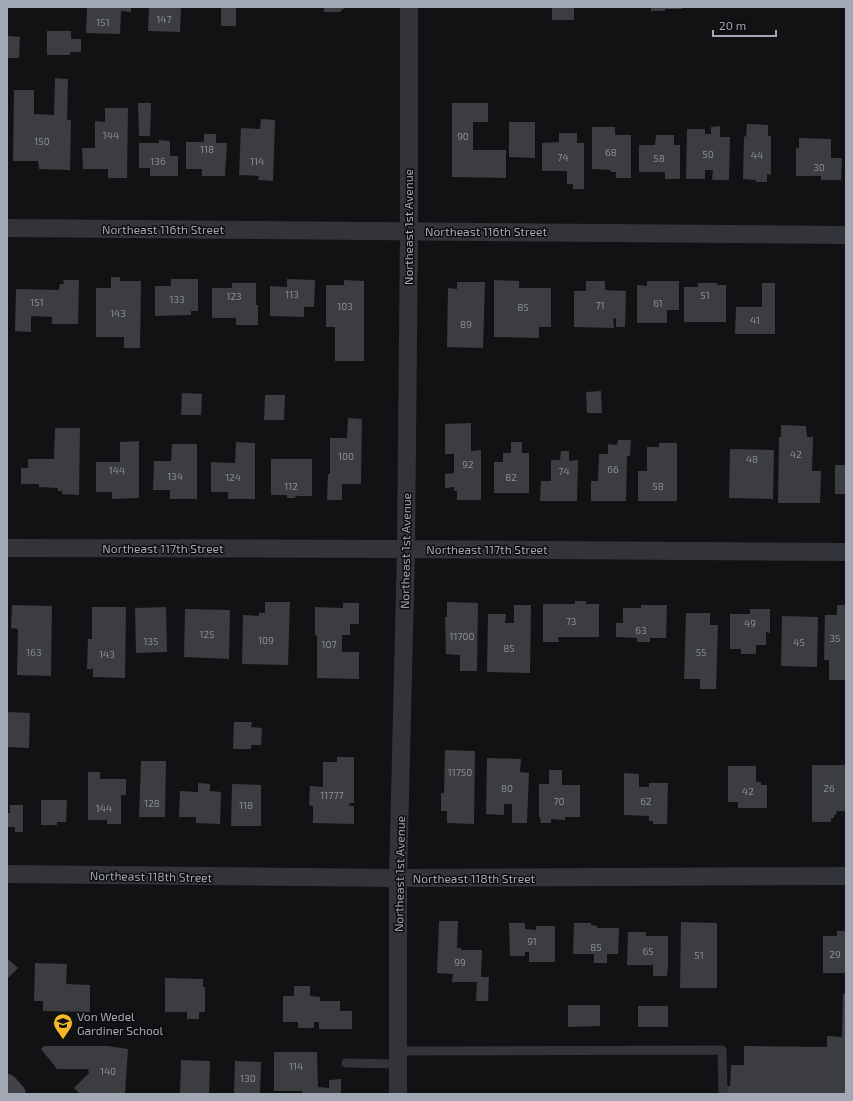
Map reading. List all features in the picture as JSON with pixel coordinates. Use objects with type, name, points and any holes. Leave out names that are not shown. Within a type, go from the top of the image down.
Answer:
[{"type":"main road","points":[[7,1086],[15,1094]]},
{"type":"street","name":"Northeast 1st Avenue","points":[[398,1094],[398,878],[406,548],[409,231],[409,7]]},
{"type":"street","name":"Northeast 116th Street","points":[[7,228],[846,235]]},
{"type":"street","name":"Northeast 117th Street","points":[[7,548],[406,548],[846,552]]},
{"type":"street","name":"Northeast 118th Street","points":[[7,874],[398,878],[846,876]]},
{"type":"lane","points":[[346,1063],[398,1058],[722,1050],[723,1094]]},
{"type":"building","points":[[87,7],[131,7],[131,12],[121,11],[120,34],[86,33]]},
{"type":"building","points":[[149,7],[181,7],[180,32],[148,31]]},
{"type":"building","points":[[221,7],[236,7],[236,26],[221,26]]},
{"type":"building","points":[[324,7],[345,7],[340,12],[324,12]]},
{"type":"building","points":[[552,7],[574,7],[574,20],[552,20]]},
{"type":"building","points":[[651,7],[682,7],[682,9],[651,11]]},
{"type":"building","points":[[47,31],[71,31],[71,39],[81,39],[81,52],[70,52],[70,55],[47,55]]},
{"type":"building","points":[[7,36],[20,37],[19,58],[7,58]]},
{"type":"building","points":[[55,78],[68,79],[67,120],[71,120],[70,170],[39,169],[38,161],[13,161],[14,90],[34,90],[34,114],[54,115]]},
{"type":"building","points":[[138,103],[151,103],[150,136],[139,136]]},
{"type":"building","points":[[452,103],[488,103],[488,122],[473,122],[473,150],[506,150],[506,178],[452,177]]},
{"type":"building","points":[[105,108],[128,108],[127,178],[108,178],[108,169],[83,169],[82,148],[95,148],[95,121],[105,122]]},
{"type":"building","points":[[261,119],[275,120],[273,181],[258,180],[259,176],[239,175],[241,128],[260,129]]},
{"type":"building","points":[[509,122],[535,122],[535,158],[509,157]]},
{"type":"building","points":[[747,124],[768,125],[768,136],[771,136],[771,175],[767,174],[767,182],[756,182],[756,180],[743,179],[744,136],[746,137]]},
{"type":"building","points":[[720,126],[720,137],[730,137],[729,180],[712,180],[713,170],[705,170],[705,179],[686,179],[687,129],[705,129],[705,134],[711,134],[711,127]]},
{"type":"building","points":[[592,127],[615,127],[615,135],[631,135],[631,178],[616,178],[616,172],[611,172],[610,170],[592,169]]},
{"type":"building","points":[[559,133],[577,133],[577,143],[584,143],[584,189],[573,189],[573,184],[567,184],[567,171],[542,171],[542,143],[559,142]]},
{"type":"building","points":[[204,134],[216,134],[216,143],[227,143],[225,176],[202,176],[202,169],[186,169],[186,142],[204,142]]},
{"type":"building","points":[[656,135],[674,135],[674,145],[680,145],[680,179],[665,179],[665,172],[639,172],[639,145],[655,145]]},
{"type":"building","points":[[799,138],[831,139],[831,158],[842,158],[841,180],[821,180],[821,176],[796,176],[796,148],[799,148]]},
{"type":"building","points":[[159,140],[170,141],[170,156],[178,156],[178,176],[150,176],[150,168],[139,168],[139,143],[159,143]]},
{"type":"building","points":[[111,277],[120,277],[120,281],[141,281],[140,348],[124,348],[124,337],[96,337],[96,288],[111,288]]},
{"type":"building","points":[[171,279],[198,279],[198,311],[191,311],[191,315],[155,316],[155,286],[171,286]]},
{"type":"building","points":[[287,279],[315,280],[314,307],[304,307],[304,317],[270,316],[270,286],[287,287]]},
{"type":"building","points":[[63,280],[79,280],[78,324],[52,324],[52,317],[31,316],[31,332],[15,331],[16,289],[59,290],[60,284],[64,284]]},
{"type":"building","points":[[344,280],[364,281],[364,361],[335,361],[335,327],[326,327],[326,285],[344,285]]},
{"type":"building","points":[[494,280],[519,281],[519,288],[551,288],[551,327],[539,327],[539,338],[494,337]]},
{"type":"building","points":[[586,281],[605,281],[605,290],[626,291],[625,327],[616,327],[616,319],[613,318],[614,328],[574,327],[574,291],[586,291]]},
{"type":"building","points":[[647,281],[679,281],[679,310],[667,310],[667,323],[637,323],[637,285],[647,286]]},
{"type":"building","points":[[457,282],[485,282],[483,348],[447,347],[448,288],[457,289]]},
{"type":"building","points":[[232,283],[256,283],[258,325],[236,325],[236,318],[212,318],[212,288],[232,288]]},
{"type":"building","points":[[698,283],[717,283],[717,285],[726,285],[726,322],[684,322],[684,287],[698,287]]},
{"type":"building","points":[[762,283],[775,283],[775,334],[735,334],[736,307],[762,307]]},
{"type":"building","points":[[601,391],[602,413],[587,413],[586,392]]},
{"type":"building","points":[[182,393],[202,394],[201,415],[181,415]]},
{"type":"building","points":[[265,395],[285,395],[284,420],[264,420]]},
{"type":"building","points":[[348,418],[362,419],[361,484],[342,484],[342,500],[327,500],[328,474],[330,474],[330,438],[347,438]]},
{"type":"building","points":[[471,423],[471,451],[481,450],[481,500],[457,500],[457,491],[454,491],[454,487],[445,488],[445,474],[454,473],[454,454],[445,454],[445,424]]},
{"type":"building","points":[[781,425],[806,426],[807,437],[813,437],[812,471],[821,471],[820,503],[778,503],[779,437],[781,437]]},
{"type":"building","points":[[55,428],[80,428],[79,495],[62,494],[62,491],[58,491],[58,488],[39,487],[39,484],[21,484],[21,468],[28,468],[28,459],[54,459]]},
{"type":"building","points":[[618,440],[631,440],[630,456],[627,456],[626,501],[591,501],[591,481],[598,481],[599,454],[608,454],[608,444],[617,445]]},
{"type":"building","points":[[139,441],[139,498],[112,499],[112,492],[96,492],[96,462],[120,462],[120,442]]},
{"type":"building","points":[[236,442],[255,443],[255,499],[228,499],[228,492],[211,492],[211,462],[235,463]]},
{"type":"building","points":[[511,442],[522,442],[522,453],[529,453],[529,493],[494,493],[494,462],[503,462],[503,453],[511,453]]},
{"type":"building","points":[[659,443],[677,443],[677,501],[638,501],[638,471],[647,471],[647,447],[659,447]]},
{"type":"building","points":[[172,444],[197,444],[197,499],[170,499],[170,490],[153,490],[154,461],[171,461]]},
{"type":"building","points":[[730,449],[774,450],[773,499],[729,498]]},
{"type":"building","points":[[561,451],[569,451],[569,461],[578,460],[577,501],[540,501],[541,481],[551,481],[551,460],[560,460]]},
{"type":"building","points":[[271,459],[312,459],[312,496],[295,496],[296,498],[287,498],[287,495],[271,495]]},
{"type":"building","points":[[835,465],[846,465],[846,494],[835,494]]},
{"type":"building","points":[[575,601],[586,601],[586,604],[599,604],[599,637],[558,637],[559,642],[543,642],[543,604],[575,604]]},
{"type":"building","points":[[265,602],[290,602],[288,665],[242,664],[243,615],[259,616],[259,613],[265,613]]},
{"type":"building","points":[[447,602],[478,603],[477,671],[460,671],[460,655],[446,654],[445,617],[447,617]]},
{"type":"building","points":[[343,603],[359,603],[359,624],[350,624],[350,635],[342,635],[342,652],[359,652],[359,679],[317,678],[315,607],[343,608]]},
{"type":"building","points":[[12,605],[52,606],[51,676],[17,675],[18,629],[11,628]]},
{"type":"building","points":[[514,605],[531,605],[530,673],[487,672],[488,614],[506,614],[505,623],[514,623]]},
{"type":"building","points":[[641,605],[667,605],[666,638],[650,638],[650,642],[637,642],[637,638],[616,637],[616,623],[623,623],[623,608],[641,608]]},
{"type":"building","points":[[837,605],[846,605],[846,680],[829,680],[829,660],[824,660],[825,615],[837,615]]},
{"type":"building","points":[[92,607],[126,607],[125,678],[93,677],[93,669],[87,669],[88,639],[92,639]]},
{"type":"building","points":[[166,607],[167,652],[136,653],[135,608]]},
{"type":"building","points":[[185,609],[230,610],[229,659],[184,657]]},
{"type":"building","points":[[750,609],[770,609],[770,633],[766,632],[766,645],[756,645],[756,654],[741,654],[741,649],[730,649],[730,614],[750,614]]},
{"type":"building","points":[[686,613],[710,613],[710,625],[718,625],[716,689],[700,689],[700,679],[684,679]]},
{"type":"building","points":[[782,616],[818,617],[817,667],[781,666]]},
{"type":"building","points":[[7,712],[30,713],[29,748],[7,747]]},
{"type":"building","points":[[234,722],[252,722],[251,727],[262,728],[261,745],[251,745],[251,749],[233,749]]},
{"type":"building","points":[[445,750],[475,751],[474,824],[447,823],[447,811],[441,811],[441,793],[444,793]]},
{"type":"building","points":[[337,757],[354,757],[354,803],[350,803],[349,806],[354,806],[354,824],[313,823],[313,806],[309,805],[310,786],[323,787],[323,762],[337,762]]},
{"type":"building","points":[[487,758],[521,759],[520,772],[529,773],[527,823],[512,823],[512,804],[504,804],[504,815],[486,814]]},
{"type":"building","points":[[141,761],[166,761],[165,817],[139,817]]},
{"type":"building","points":[[812,765],[846,765],[846,811],[837,811],[834,818],[831,818],[831,822],[812,822]]},
{"type":"building","points":[[728,766],[756,766],[756,782],[761,782],[761,785],[767,785],[767,808],[738,808],[738,802],[728,802]]},
{"type":"building","points":[[549,770],[562,770],[562,785],[580,785],[580,817],[565,817],[565,820],[551,819],[551,823],[541,823],[539,817],[539,784],[549,784]]},
{"type":"building","points":[[88,772],[100,772],[100,779],[126,779],[126,795],[121,795],[121,824],[107,824],[107,820],[88,820]]},
{"type":"building","points":[[624,773],[639,774],[639,787],[649,787],[649,783],[668,783],[667,824],[653,824],[653,821],[649,821],[649,816],[624,815]]},
{"type":"building","points":[[198,783],[210,784],[210,791],[221,792],[220,824],[196,823],[196,817],[179,817],[180,791],[198,792]]},
{"type":"building","points":[[232,784],[261,785],[261,826],[231,826]]},
{"type":"building","points":[[41,800],[67,800],[66,822],[57,822],[57,825],[41,825]]},
{"type":"building","points":[[10,805],[23,805],[23,832],[15,832],[15,827],[7,827],[7,813],[10,813]]},
{"type":"building","points":[[439,921],[458,921],[457,948],[461,948],[461,950],[482,950],[481,977],[489,977],[488,1001],[476,1001],[477,982],[452,982],[453,974],[437,973]]},
{"type":"building","points":[[681,922],[717,923],[717,988],[680,988]]},
{"type":"building","points":[[509,923],[525,923],[525,929],[536,930],[536,926],[555,926],[555,962],[529,962],[529,952],[525,952],[525,956],[510,956]]},
{"type":"building","points":[[574,923],[591,923],[591,925],[597,926],[597,928],[619,928],[618,954],[607,954],[607,963],[594,963],[594,954],[573,954]]},
{"type":"building","points":[[837,931],[846,931],[846,973],[823,973],[823,936],[837,936]]},
{"type":"building","points":[[628,932],[646,932],[646,936],[668,936],[667,976],[653,976],[653,965],[627,965]]},
{"type":"building","points":[[7,958],[18,968],[7,979]]},
{"type":"building","points":[[35,963],[67,964],[66,984],[90,985],[90,1012],[43,1011],[43,1001],[34,1001]]},
{"type":"building","points":[[165,978],[203,979],[203,987],[205,987],[205,1012],[199,1012],[199,1019],[187,1019],[187,1012],[165,1012]]},
{"type":"building","points":[[294,986],[310,986],[310,996],[320,997],[320,1001],[340,1001],[340,1011],[352,1011],[352,1029],[319,1029],[319,1022],[314,1022],[314,1028],[298,1028],[298,1022],[283,1022],[283,996],[294,996]]},
{"type":"building","points":[[843,994],[846,994],[846,1094],[724,1094],[724,1086],[730,1086],[731,1065],[744,1065],[744,1046],[827,1047],[827,1036],[842,1037]]},
{"type":"building","points":[[568,1005],[600,1005],[600,1026],[568,1027]]},
{"type":"building","points":[[638,1006],[668,1006],[668,1027],[638,1027]]},
{"type":"building","points":[[44,1046],[108,1046],[128,1049],[125,1094],[80,1094],[74,1088],[89,1073],[88,1069],[57,1069],[41,1049]]},
{"type":"building","points":[[274,1052],[317,1052],[318,1087],[329,1088],[329,1080],[341,1079],[341,1094],[302,1094],[302,1091],[274,1091]]},
{"type":"building","points":[[181,1060],[210,1061],[209,1094],[180,1094]]},
{"type":"building","points":[[235,1061],[261,1062],[260,1094],[234,1094]]},
{"type":"place","name":"Von Wedel Gardiner School","points":[[63,1040]]}]
